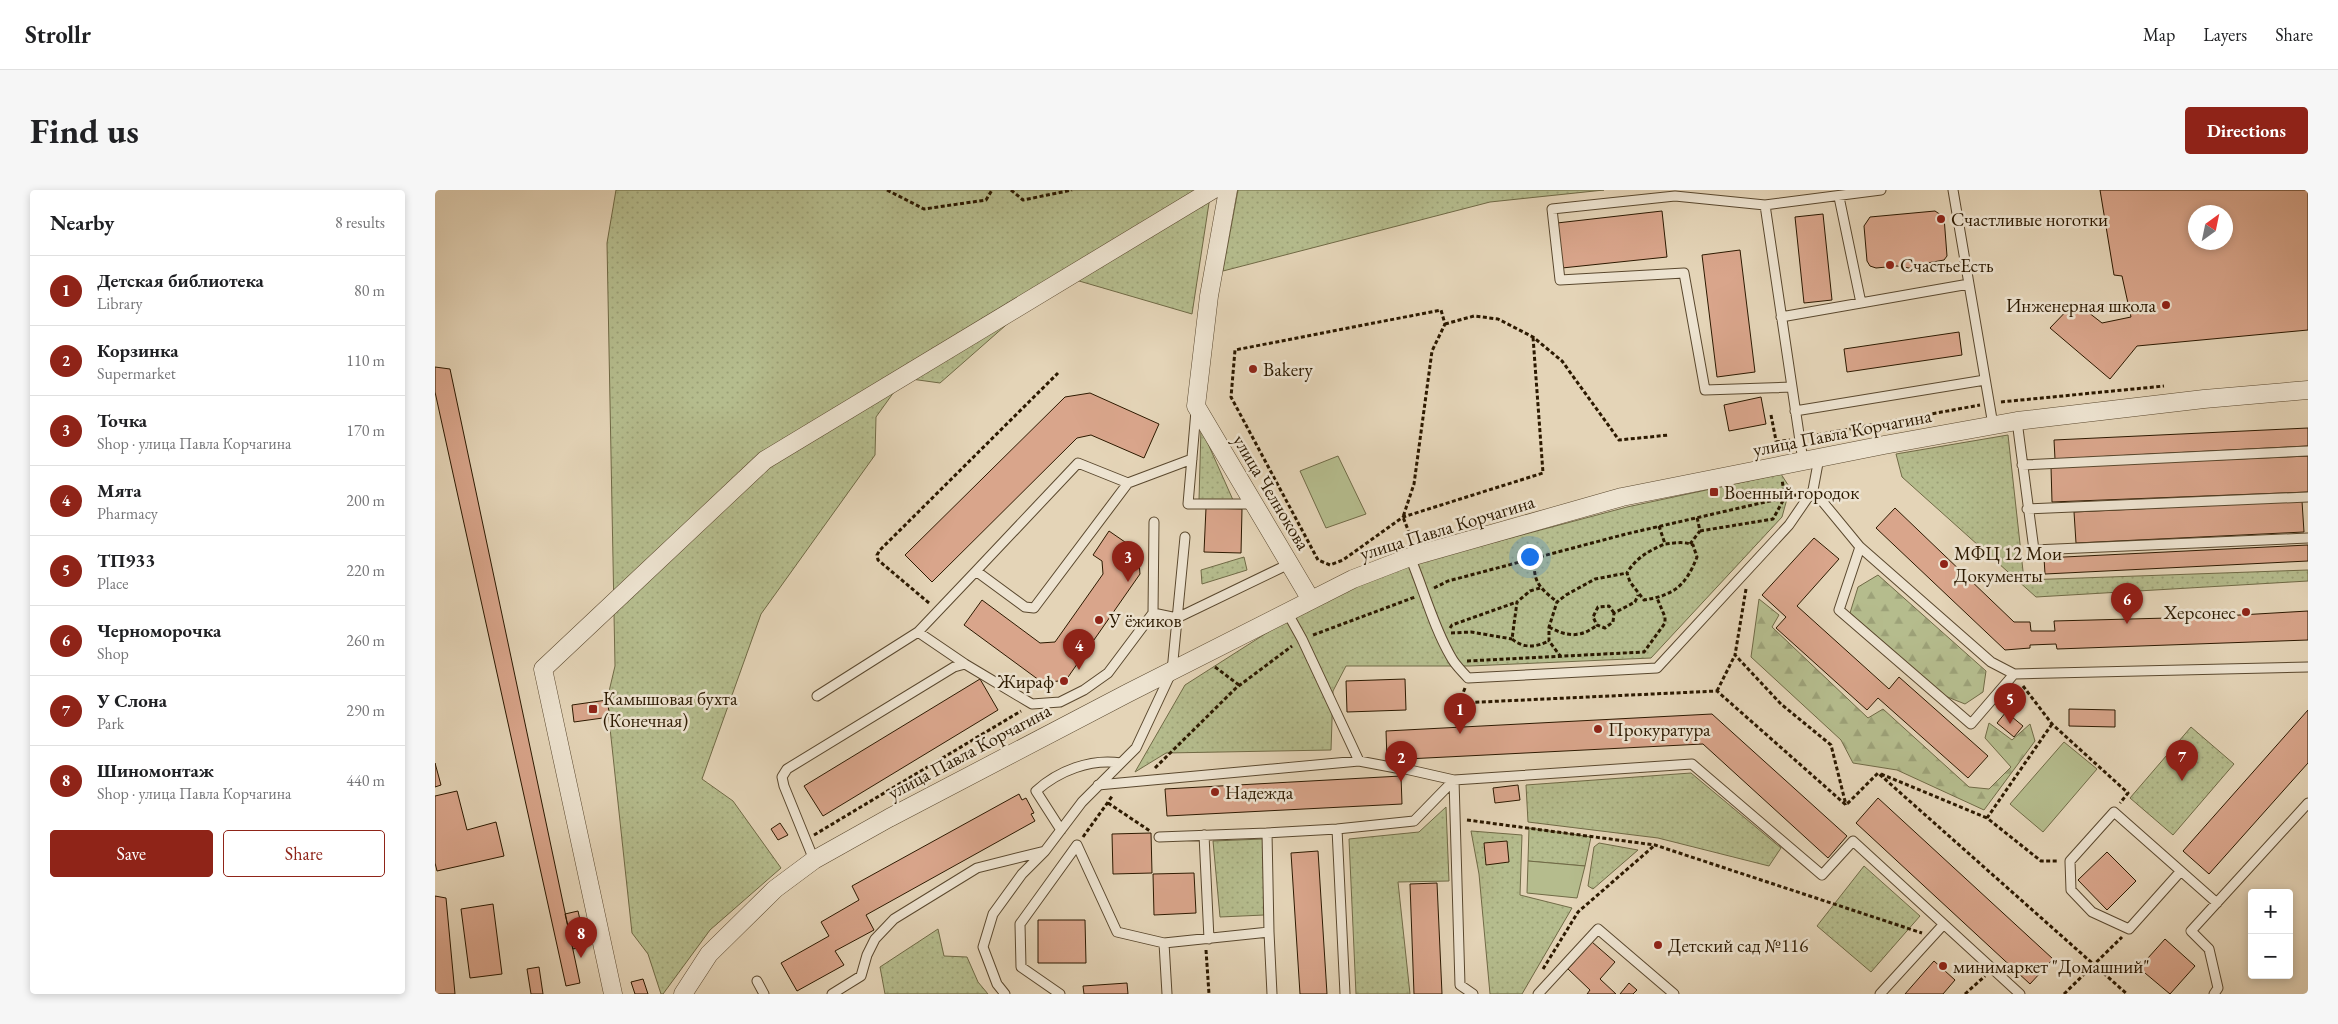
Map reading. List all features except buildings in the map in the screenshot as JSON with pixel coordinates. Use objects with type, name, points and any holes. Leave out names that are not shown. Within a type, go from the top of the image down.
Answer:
[{"type":"street","points":[[613,994],[543,669],[765,460],[1212,190]]},
{"type":"street","points":[[1196,406],[1208,304],[1228,190]]},
{"type":"street","name":"улица Павла Корчагина","points":[[683,994],[709,954],[775,890],[814,860],[1015,750],[1287,612],[1353,579],[1414,556],[1622,497],[1993,425],[2204,399],[2308,390]]},
{"type":"street","name":"улица Челнокова","points":[[1196,406],[1311,600]]},
{"type":"lane","points":[[1792,387],[1705,390],[1684,273],[1560,280],[1552,209],[1675,196],[1765,205],[1839,197],[1881,190]]},
{"type":"lane","points":[[1953,190],[1993,425]]},
{"type":"lane","points":[[1839,197],[1861,303]]},
{"type":"lane","points":[[1765,205],[1799,438],[1811,460],[1813,490],[1860,547],[1991,662],[2014,674],[2308,667]]},
{"type":"lane","points":[[1781,317],[1969,284]]},
{"type":"lane","points":[[1795,411],[1985,380]]},
{"type":"lane","points":[[1196,406],[1188,504],[1254,504]]},
{"type":"lane","points":[[2017,421],[2033,550],[2308,538]]},
{"type":"lane","points":[[2022,465],[2308,451]]},
{"type":"lane","points":[[976,571],[1025,607],[1033,608],[1128,483],[1192,459]]},
{"type":"lane","points":[[817,696],[918,632],[1078,463],[1128,483]]},
{"type":"lane","points":[[1414,556],[1432,618],[1451,658],[1468,678],[1657,668],[1789,525],[1813,490]]},
{"type":"lane","points":[[2027,509],[2308,496]]},
{"type":"lane","points":[[918,632],[965,664],[1033,704],[1060,702],[1084,690],[1108,673],[1153,613],[1154,522]]},
{"type":"lane","points":[[1005,994],[997,984],[983,947],[993,914],[1022,874],[1045,850],[1082,802],[1136,748],[1172,671],[1185,537]]},
{"type":"lane","points":[[1860,547],[1839,610],[1971,724],[2014,674]]},
{"type":"lane","points":[[1153,613],[1177,618],[1289,564]]},
{"type":"lane","points":[[1287,612],[1302,639],[1359,761]]},
{"type":"lane","points":[[814,860],[784,786],[782,777],[787,769],[954,668],[965,664]]},
{"type":"lane","points":[[1098,785],[1359,761],[1454,780],[1692,764],[1822,875],[1853,841],[2019,994]]},
{"type":"lane","points":[[1061,830],[1036,791],[1063,774],[1090,762],[1121,763]]},
{"type":"lane","points":[[1454,780],[1460,985],[1473,994]]},
{"type":"lane","points":[[1159,837],[1337,829],[1414,821],[1454,780]]},
{"type":"lane","points":[[2214,994],[2219,988],[2209,949],[2191,931],[2308,803]]},
{"type":"lane","points":[[2180,872],[2129,929],[2092,912],[2071,890],[2070,861],[2114,812],[2217,903]]},
{"type":"lane","points":[[1337,829],[1345,994]]},
{"type":"lane","points":[[1267,833],[1272,994]]},
{"type":"lane","points":[[1204,835],[1207,939]]},
{"type":"lane","points":[[1060,994],[1021,967],[1020,924],[1077,845],[1117,932],[1164,943],[1269,932]]},
{"type":"lane","points":[[832,994],[861,976],[867,955],[875,939],[894,918],[977,868],[1045,850]]},
{"type":"lane","points":[[1880,994],[1943,925]]},
{"type":"lane","points":[[1538,994],[1598,929],[1673,994]]},
{"type":"lane","points":[[1164,943],[1167,994]]},
{"type":"lane","points":[[757,981],[764,994]]},
{"type":"path","points":[[887,190],[924,209],[986,200],[992,190]]},
{"type":"path","points":[[1011,190],[1023,200],[1072,190]]},
{"type":"path","points":[[1414,556],[1403,516],[1414,484],[1432,351],[1445,324],[1441,310],[1235,350],[1231,397],[1318,560],[1330,565],[1343,560],[1403,516],[1543,473],[1533,337]]},
{"type":"path","points":[[1445,324],[1474,316],[1498,318],[1533,337],[1562,361],[1619,440],[1669,435]]},
{"type":"path","points":[[939,612],[878,560],[877,555],[1058,373]]},
{"type":"path","points":[[1799,438],[1989,403],[2165,385]]},
{"type":"path","points":[[1771,415],[1780,466]]},
{"type":"path","points":[[1145,781],[1159,763],[1236,688],[1302,639],[1425,593],[1448,582],[1659,526],[1813,490]]},
{"type":"path","points":[[1689,544],[1700,531],[1773,519],[1785,497]]},
{"type":"path","points":[[1697,517],[1700,531]]},
{"type":"path","points":[[1659,526],[1665,544]]},
{"type":"path","points":[[1561,657],[1549,640],[1549,627],[1557,602],[1566,595],[1595,579],[1627,573],[1634,562],[1650,550],[1665,544],[1683,542],[1689,544],[1693,546],[1697,557],[1689,577],[1680,587],[1657,598],[1645,600],[1638,595],[1627,573]]},
{"type":"path","points":[[1535,558],[1533,571],[1540,588],[1557,602]]},
{"type":"path","points":[[1717,691],[1735,655],[1750,568]]},
{"type":"path","points":[[1447,633],[1452,625],[1517,602],[1530,591],[1540,588]]},
{"type":"path","points":[[1614,613],[1609,606],[1598,607],[1593,616],[1597,625],[1605,628],[1611,625],[1614,613],[1635,602],[1638,595]]},
{"type":"path","points":[[1463,661],[1643,652],[1665,623],[1665,617],[1657,598]]},
{"type":"path","points":[[1512,639],[1517,602]]},
{"type":"path","points":[[1549,627],[1571,636],[1581,634],[1597,625]]},
{"type":"path","points":[[1447,633],[1471,632],[1512,639],[1520,645],[1537,646],[1549,640]]},
{"type":"path","points":[[1447,633],[1451,640]]},
{"type":"path","points":[[1735,655],[1781,704],[1831,745],[1846,805]]},
{"type":"path","points":[[2014,674],[2052,724],[2128,793],[2114,812]]},
{"type":"path","points":[[1468,678],[1459,703],[1717,691],[1846,805]]},
{"type":"path","points":[[806,840],[1033,704]]},
{"type":"path","points":[[1987,818],[2052,724]]},
{"type":"path","points":[[1846,805],[1877,773]]},
{"type":"path","points":[[1877,773],[1987,818],[2041,862],[2070,861]]},
{"type":"path","points":[[1877,773],[2127,994]]},
{"type":"path","points":[[1077,845],[1122,783]]},
{"type":"path","points":[[1108,802],[1159,837]]},
{"type":"path","points":[[1455,818],[1655,845],[1932,936]]},
{"type":"path","points":[[1538,978],[1578,912],[1655,845]]},
{"type":"path","points":[[2064,994],[2129,929]]},
{"type":"path","points":[[1207,939],[1209,994]]},
{"type":"path","points":[[1965,994],[1991,970]]},
{"type":"green space","points":[[616,190],[1211,190],[1192,314],[1062,276],[940,383],[904,378],[876,417],[875,455],[761,614],[702,779],[733,801],[781,868],[710,930],[663,994],[661,994],[648,954],[632,933],[607,700],[615,666],[607,243]]},
{"type":"green space","points":[[1238,190],[1604,190],[1490,202],[1223,271]]},
{"type":"green space","points":[[1201,428],[1233,500],[1199,500]]},
{"type":"green space","points":[[2008,435],[2024,580],[2308,570],[2308,581],[2036,597],[1902,477],[1896,454]]},
{"type":"green space","points":[[1338,456],[1366,514],[1326,528],[1300,471]]},
{"type":"green space","points":[[1781,474],[1790,488],[1782,517],[1651,658],[1470,666],[1346,666],[1333,691],[1331,750],[1166,753],[1135,772],[1185,685],[1301,611],[1394,569],[1627,507]]},
{"type":"green space","points":[[1244,557],[1247,570],[1202,584],[1201,570]]},
{"type":"green space","points":[[1878,575],[1986,671],[1983,692],[1965,704],[1945,696],[1850,613],[1858,587]]},
{"type":"green space","points":[[1759,599],[1779,615],[1772,627],[1868,718],[1883,709],[1969,787],[1989,789],[2011,767],[1985,738],[1989,723],[2012,740],[2030,724],[2035,741],[1984,810],[1897,770],[1853,763],[1841,740],[1751,657]]},
{"type":"green space","points":[[2191,727],[2234,764],[2173,835],[2130,798]]},
{"type":"green space","points":[[2064,742],[2097,769],[2043,832],[2010,804]]},
{"type":"green space","points":[[1691,773],[1781,848],[1769,866],[1658,838],[1528,822],[1526,785]]},
{"type":"green space","points":[[1446,807],[1449,881],[1398,882],[1410,994],[1356,994],[1349,839],[1419,832]]},
{"type":"green space","points":[[1529,828],[1591,837],[1585,866],[1528,861]]},
{"type":"green space","points":[[1471,831],[1522,835],[1520,895],[1572,908],[1522,994],[1490,994],[1479,874]]},
{"type":"green space","points":[[1263,839],[1264,915],[1220,917],[1213,841]]},
{"type":"green space","points":[[1599,843],[1638,850],[1593,889],[1588,886],[1594,847]]},
{"type":"green space","points":[[1528,861],[1585,866],[1577,898],[1527,893]]},
{"type":"green space","points":[[1864,866],[1920,916],[1871,972],[1817,926]]},
{"type":"green space","points":[[938,929],[944,956],[967,957],[978,982],[988,994],[885,994],[880,967]]},
{"type":"place","name":"Счастливые ноготки","points":[[1941,219]]},
{"type":"place","name":"СчастьеЕсть","points":[[1890,265]]},
{"type":"place","name":"Инженерная школа","points":[[2166,305]]},
{"type":"place","name":"Bakery","points":[[1253,369]]},
{"type":"place","name":"Военный городок","points":[[1714,492]]},
{"type":"place","name":"МФЦ 12 Мои Документы","points":[[1944,564]]},
{"type":"place","name":"Точка","points":[[1128,582]]},
{"type":"place","name":"Херсонес","points":[[2246,612]]},
{"type":"place","name":"У ёжиков","points":[[1099,620]]},
{"type":"place","name":"Черноморочка","points":[[2127,624]]},
{"type":"place","name":"Мята","points":[[1079,670]]},
{"type":"place","name":"Жираф","points":[[1064,681]]},
{"type":"place","name":"Камышовая бухта (Конечная)","points":[[593,709]]},
{"type":"place","name":"ТП933","points":[[2010,724]]},
{"type":"place","name":"Прокуратура","points":[[1598,729]]},
{"type":"place","name":"Детская библиотека","points":[[1460,734]]},
{"type":"place","name":"У Слона","points":[[2182,781]]},
{"type":"place","name":"Корзинка","points":[[1401,782]]},
{"type":"place","name":"Надежда","points":[[1215,792]]},
{"type":"place","name":"Детский сад №116","points":[[1658,945]]},
{"type":"place","name":"Шиномонтаж","points":[[581,958]]},
{"type":"place","name":"минимаркет \"Домашний\"","points":[[1943,966]]}]
